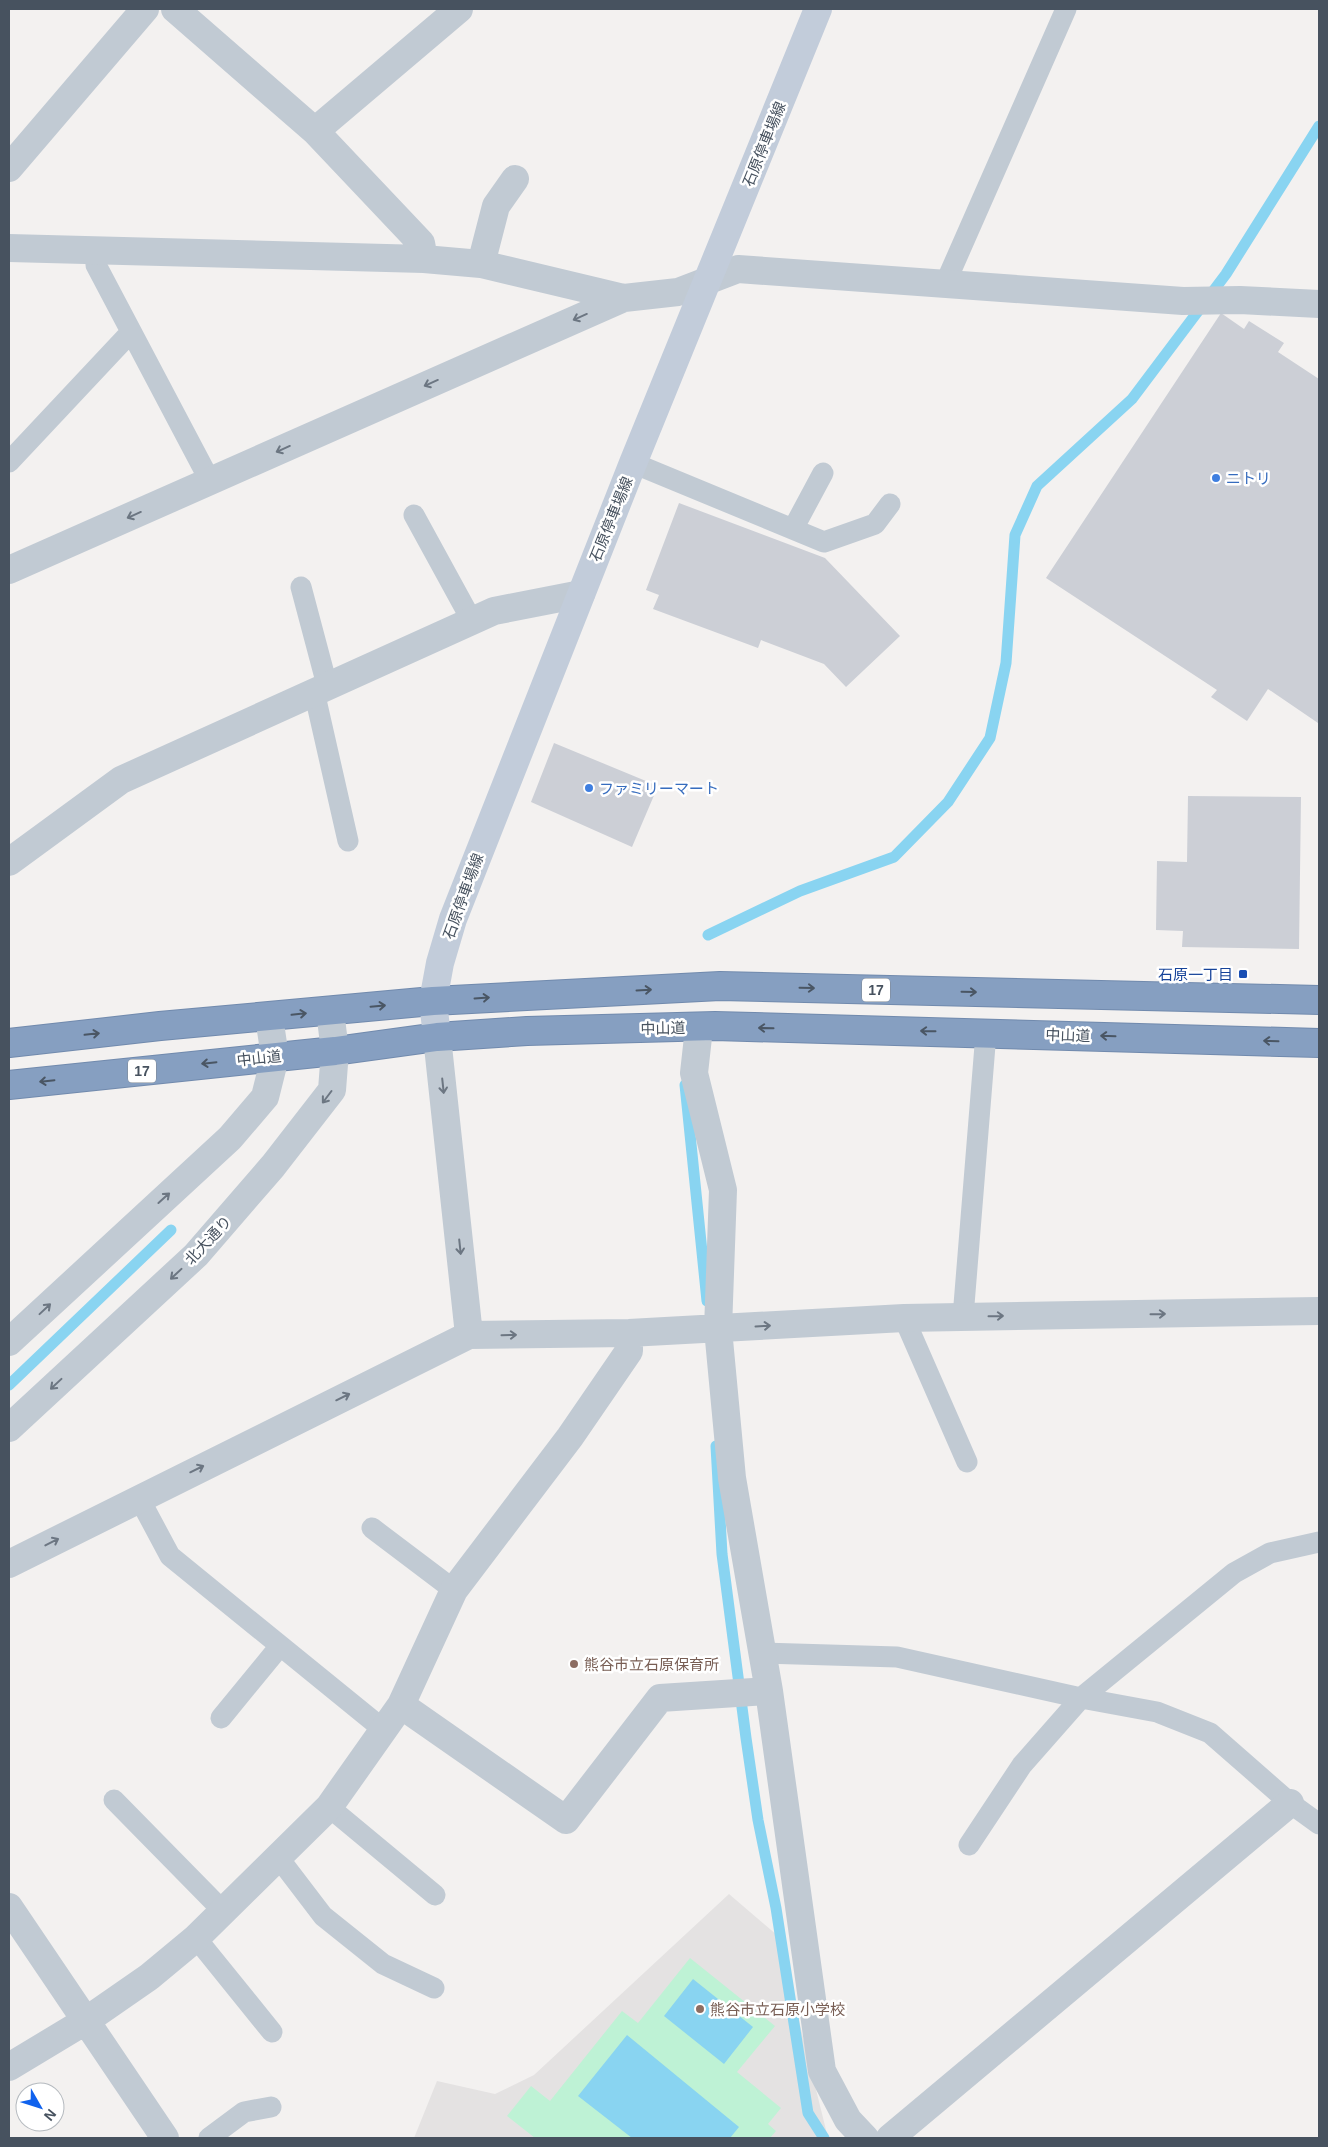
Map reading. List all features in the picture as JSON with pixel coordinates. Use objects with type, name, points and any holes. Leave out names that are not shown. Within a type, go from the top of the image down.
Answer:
[{"type":"highway","name":"17","points":[[9,1043],[433,1001],[720,986],[1319,1000]]},
{"type":"highway","name":"中山道","points":[[9,1085],[335,1050],[437,1037],[527,1031],[699,1028],[986,1032],[1319,1042]]},
{"type":"main road","name":"石原停車場線","points":[[437,1037],[433,1001],[440,964],[453,919],[633,463],[818,9]]},
{"type":"street","points":[[9,168],[145,9]]},
{"type":"street","points":[[175,9],[315,132],[421,243],[424,259]]},
{"type":"street","points":[[315,132],[459,9]]},
{"type":"street","points":[[481,264],[496,206],[516,179]]},
{"type":"street","points":[[9,248],[424,259],[481,264],[624,298]]},
{"type":"street","points":[[9,570],[624,298],[678,292],[738,269],[1183,301],[1240,300],[1319,304]]},
{"type":"street","points":[[9,862],[121,780],[320,688],[494,611],[581,594]]},
{"type":"street","name":"北大通り","points":[[9,1428],[196,1255],[274,1166],[332,1090],[335,1050],[330,1011]]},
{"type":"street","points":[[9,1342],[230,1138],[265,1097],[275,1056],[269,1017]]},
{"type":"street","points":[[699,1028],[694,1073],[723,1190],[716,1328],[732,1478],[769,1690],[822,2071],[848,2120],[865,2138]]},
{"type":"street","points":[[437,1037],[469,1336]]},
{"type":"street","points":[[9,1564],[469,1336],[629,1332],[904,1318],[1319,1311]]},
{"type":"street","points":[[9,2068],[87,2020],[149,1977],[196,1938],[329,1807],[401,1706],[454,1590],[586,1413],[629,1351],[629,1332]]},
{"type":"street","points":[[401,1706],[566,1820],[660,1698],[769,1690]]},
{"type":"street","points":[[890,2138],[1290,1803]]},
{"type":"street","points":[[9,1907],[165,2138]]},
{"type":"lane","points":[[945,284],[1066,9]]},
{"type":"lane","points":[[96,250],[96,265],[210,481]]},
{"type":"lane","points":[[9,462],[130,332]]},
{"type":"lane","points":[[633,463],[824,542],[875,524],[890,504]]},
{"type":"lane","points":[[794,529],[823,473]]},
{"type":"lane","points":[[414,515],[472,621]]},
{"type":"lane","points":[[301,587],[348,841]]},
{"type":"lane","points":[[964,1317],[986,1032]]},
{"type":"lane","points":[[904,1318],[968,1462]]},
{"type":"lane","points":[[139,1498],[170,1556],[384,1730]]},
{"type":"lane","points":[[372,1528],[454,1590]]},
{"type":"lane","points":[[969,1845],[1022,1765],[1081,1698],[1234,1573],[1270,1553],[1319,1542]]},
{"type":"lane","points":[[221,1718],[280,1646]]},
{"type":"lane","points":[[762,1653],[897,1657],[1081,1698],[1157,1712],[1210,1733],[1290,1803],[1319,1824]]},
{"type":"lane","points":[[114,1800],[223,1911]]},
{"type":"lane","points":[[329,1807],[435,1895]]},
{"type":"lane","points":[[278,1857],[323,1916],[383,1964],[434,1988]]},
{"type":"lane","points":[[196,1938],[272,2032]]},
{"type":"lane","points":[[209,2138],[244,2112],[271,2107]]},
{"type":"shaded area","name":"熊谷市立石原小学校","points":[[729,1894],[778,1936],[828,2138],[414,2138],[437,2081],[495,2094],[534,2075]]},
{"type":"green space","points":[[690,1958],[775,2026],[737,2072],[781,2108],[768,2124],[776,2131],[770,2138],[535,2138],[507,2116],[531,2086],[550,2101],[622,2011],[638,2023]]},
{"type":"water","points":[[693,1979],[753,2027],[724,2064],[664,2016]]},
{"type":"water","points":[[627,2035],[739,2127],[730,2138],[632,2138],[578,2096]]},
{"type":"building","name":"ニトリ","points":[[1221,313],[1244,329],[1249,321],[1284,343],[1278,352],[1319,379],[1318,723],[1268,689],[1247,721],[1211,697],[1217,690],[1046,578]]},
{"type":"building","points":[[679,503],[825,558],[900,636],[846,687],[824,664],[761,640],[758,648],[653,609],[659,595],[646,590]]},
{"type":"building","points":[[554,743],[658,786],[632,847],[531,802]]},
{"type":"building","points":[[1188,796],[1301,797],[1299,949],[1182,947],[1183,931],[1156,930],[1157,861],[1187,862]]},
{"type":"waterway","points":[[708,935],[800,891],[894,857],[948,802],[990,738],[1006,663],[1015,535],[1037,486],[1132,399],[1226,274],[1319,126]]},
{"type":"waterway","points":[[685,1085],[707,1301]]},
{"type":"waterway","points":[[9,1385],[171,1230]]},
{"type":"waterway","points":[[716,1446],[722,1554],[758,1820],[776,1908],[808,2113],[824,2138]]},
{"type":"place","name":"ニトリ","points":[[1216,478]]},
{"type":"place","name":"ファミリーマート","points":[[589,788]]},
{"type":"place","name":"石原一丁目","points":[[1243,974]]},
{"type":"place","name":"熊谷市立石原保育所","points":[[574,1664]]},
{"type":"place","name":"熊谷市立石原小学校","points":[[700,2009]]}]
